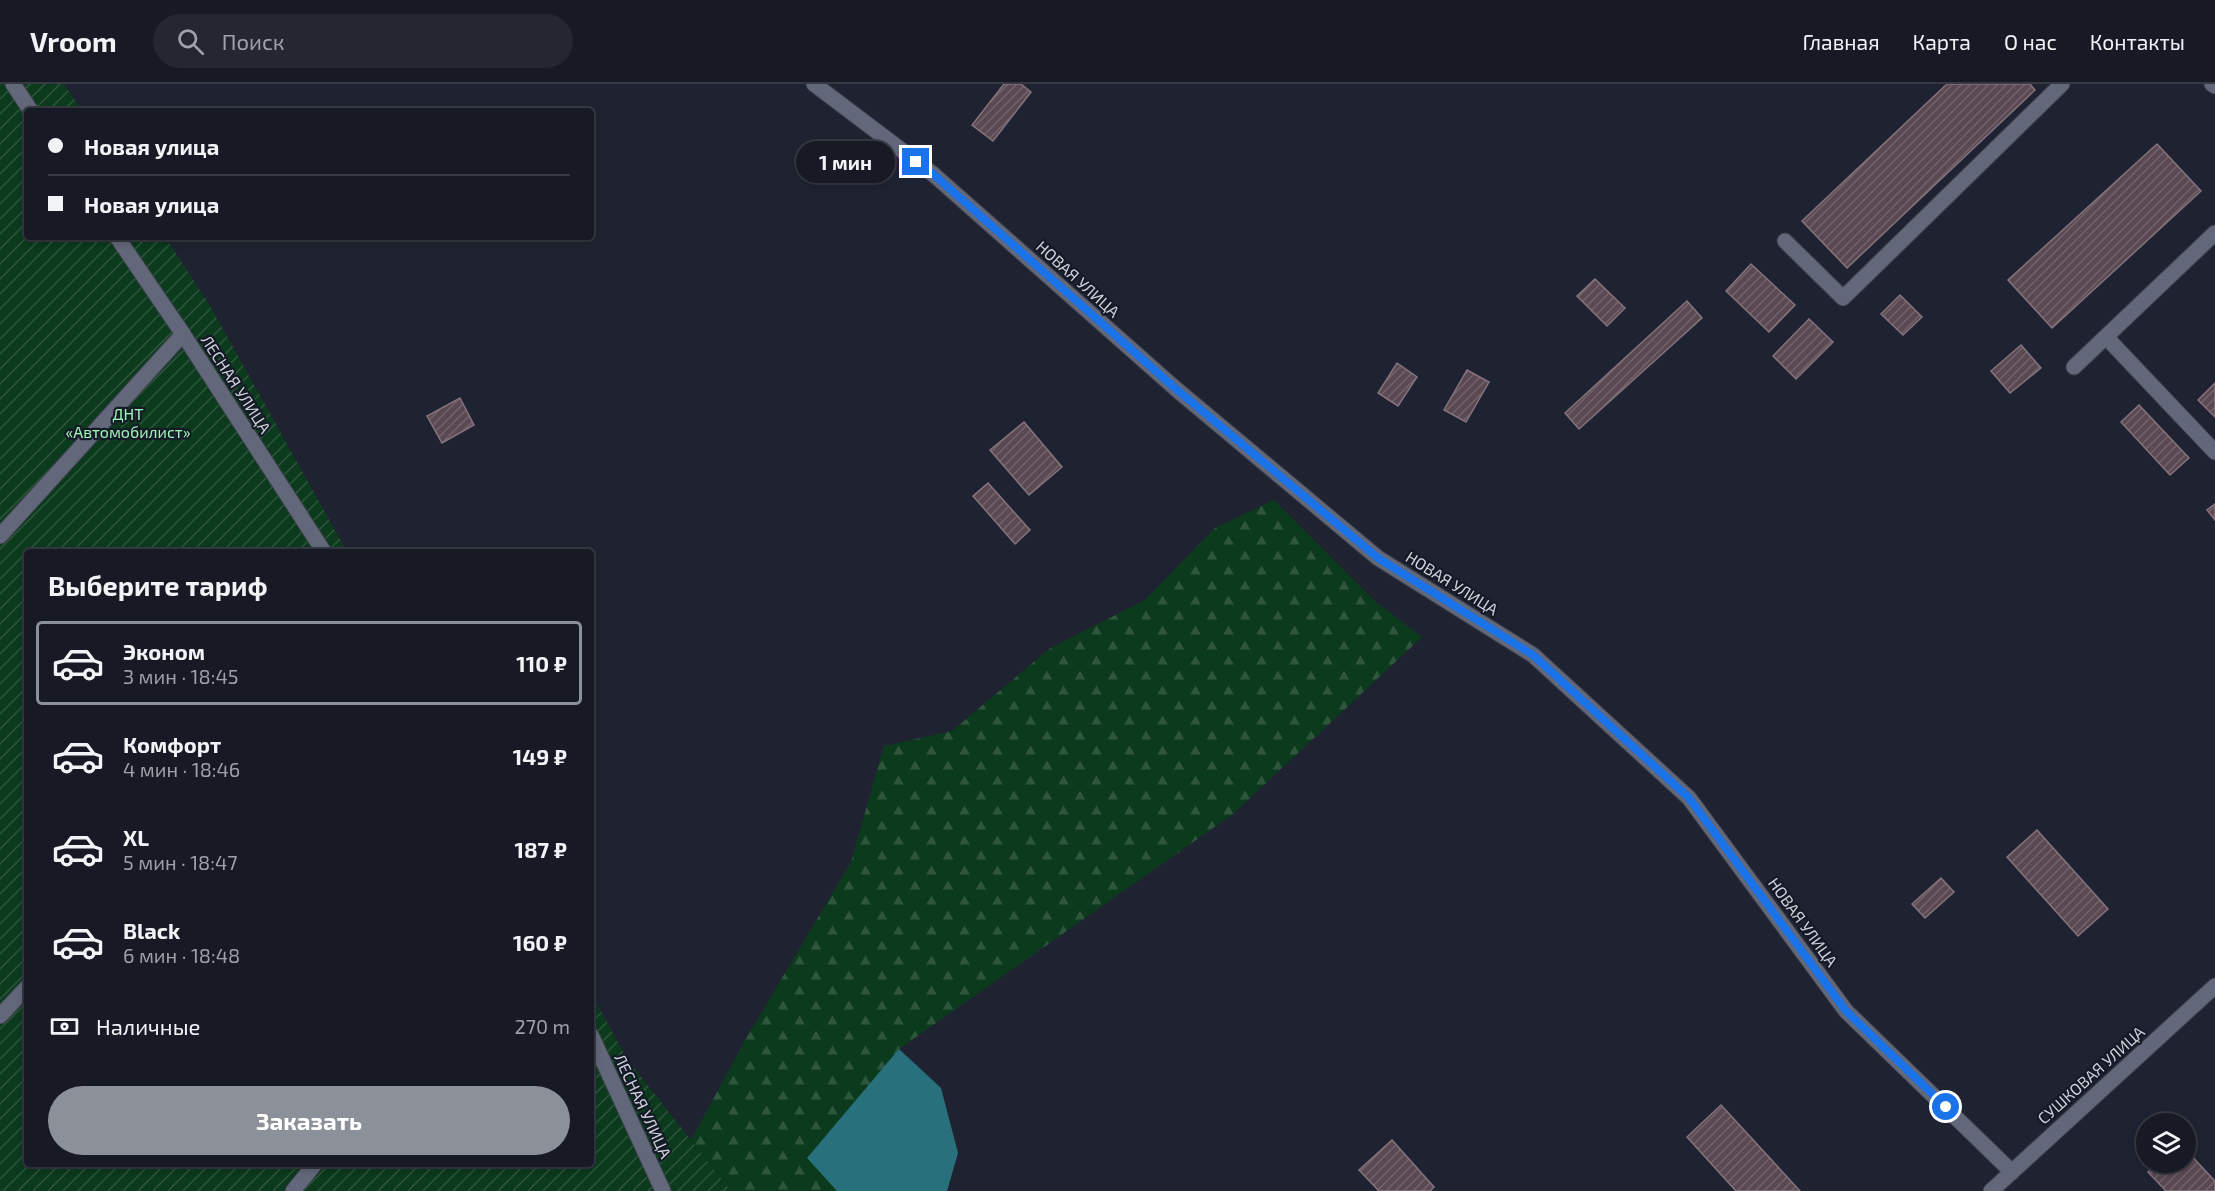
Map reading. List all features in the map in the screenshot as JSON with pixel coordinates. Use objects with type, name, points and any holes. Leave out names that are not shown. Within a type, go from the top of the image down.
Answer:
[{"type":"street","points":[[13,84],[29,108]]},
{"type":"street","name":"НОВАЯ УЛИЦА","points":[[813,84],[933,174],[1176,389],[1378,558],[1533,655],[1689,798],[1846,1011],[2012,1172]]},
{"type":"street","points":[[1785,241],[1843,298],[2062,84]]},
{"type":"street","points":[[2074,367],[2215,233]]},
{"type":"street","name":"ЛЕСНАЯ УЛИЦА","points":[[119,240],[183,334],[322,549]]},
{"type":"street","points":[[0,536],[183,334]]},
{"type":"street","points":[[2106,337],[2215,452]]},
{"type":"street","name":"СУШКОВАЯ УЛИЦА","points":[[1991,1191],[2215,986]]},
{"type":"street","points":[[0,1016],[24,990]]},
{"type":"street","name":"ЛЕСНАЯ УЛИЦА","points":[[594,1042],[663,1191]]},
{"type":"street","points":[[293,1191],[313,1167]]},
{"type":"green space","name":"ДНТ «Автомобилист»","points":[[0,84],[64,84],[80,108],[24,108],[24,240],[167,240],[209,304],[345,549],[24,549],[24,1167],[594,1167],[594,998],[627,1059],[731,1191],[0,1191]]},
{"type":"green space","points":[[1274,500],[1376,602],[1422,637],[1233,814],[899,1049],[808,1158],[837,1191],[689,1191],[682,1157],[744,1042],[851,862],[884,746],[952,731],[1049,649],[1145,600],[1215,528]]},
{"type":"water","points":[[899,1049],[941,1088],[958,1153],[947,1191],[837,1191],[807,1158]]},
{"type":"building","points":[[1004,84],[1021,84],[1031,92],[993,141],[972,125]]},
{"type":"building","points":[[1947,84],[2030,84],[2035,90],[1847,268],[1802,221]]},
{"type":"building","points":[[2157,144],[2201,191],[2052,328],[2008,280]]},
{"type":"building","points":[[1751,264],[1795,305],[1769,332],[1726,291]]},
{"type":"building","points":[[1595,279],[1625,308],[1607,326],[1577,296]]},
{"type":"building","points":[[1900,295],[1922,317],[1903,335],[1881,314]]},
{"type":"building","points":[[1687,301],[1702,318],[1579,429],[1565,413]]},
{"type":"building","points":[[1809,319],[1833,342],[1796,379],[1773,356]]},
{"type":"building","points":[[2021,345],[2041,368],[2010,393],[1991,371]]},
{"type":"building","points":[[1397,363],[1417,377],[1398,406],[1378,393]]},
{"type":"building","points":[[1467,370],[1489,382],[1466,422],[1444,410]]},
{"type":"building","points":[[2215,383],[2215,417],[2198,400]]},
{"type":"building","points":[[460,398],[474,425],[442,443],[427,416]]},
{"type":"building","points":[[2139,405],[2189,458],[2170,475],[2121,422]]},
{"type":"building","points":[[1024,422],[1062,467],[1029,495],[990,450]]},
{"type":"building","points":[[988,483],[1030,530],[1015,544],[973,496]]},
{"type":"building","points":[[2215,504],[2215,520],[2207,510]]},
{"type":"building","points":[[2037,830],[2108,909],[2078,936],[2007,857]]},
{"type":"building","points":[[1941,878],[1954,892],[1925,918],[1912,904]]},
{"type":"building","points":[[1721,1105],[1800,1191],[1736,1191],[1687,1137]]},
{"type":"building","points":[[1392,1140],[1434,1187],[1430,1191],[1379,1191],[1359,1170]]},
{"type":"building","points":[[2196,1161],[2215,1181],[2215,1191],[2166,1191],[2149,1173],[2196,1173]]},
{"type":"route","points":[[916,162],[933,174],[1176,389],[1378,558],[1533,655],[1689,798],[1846,1011],[1946,1107]]}]
